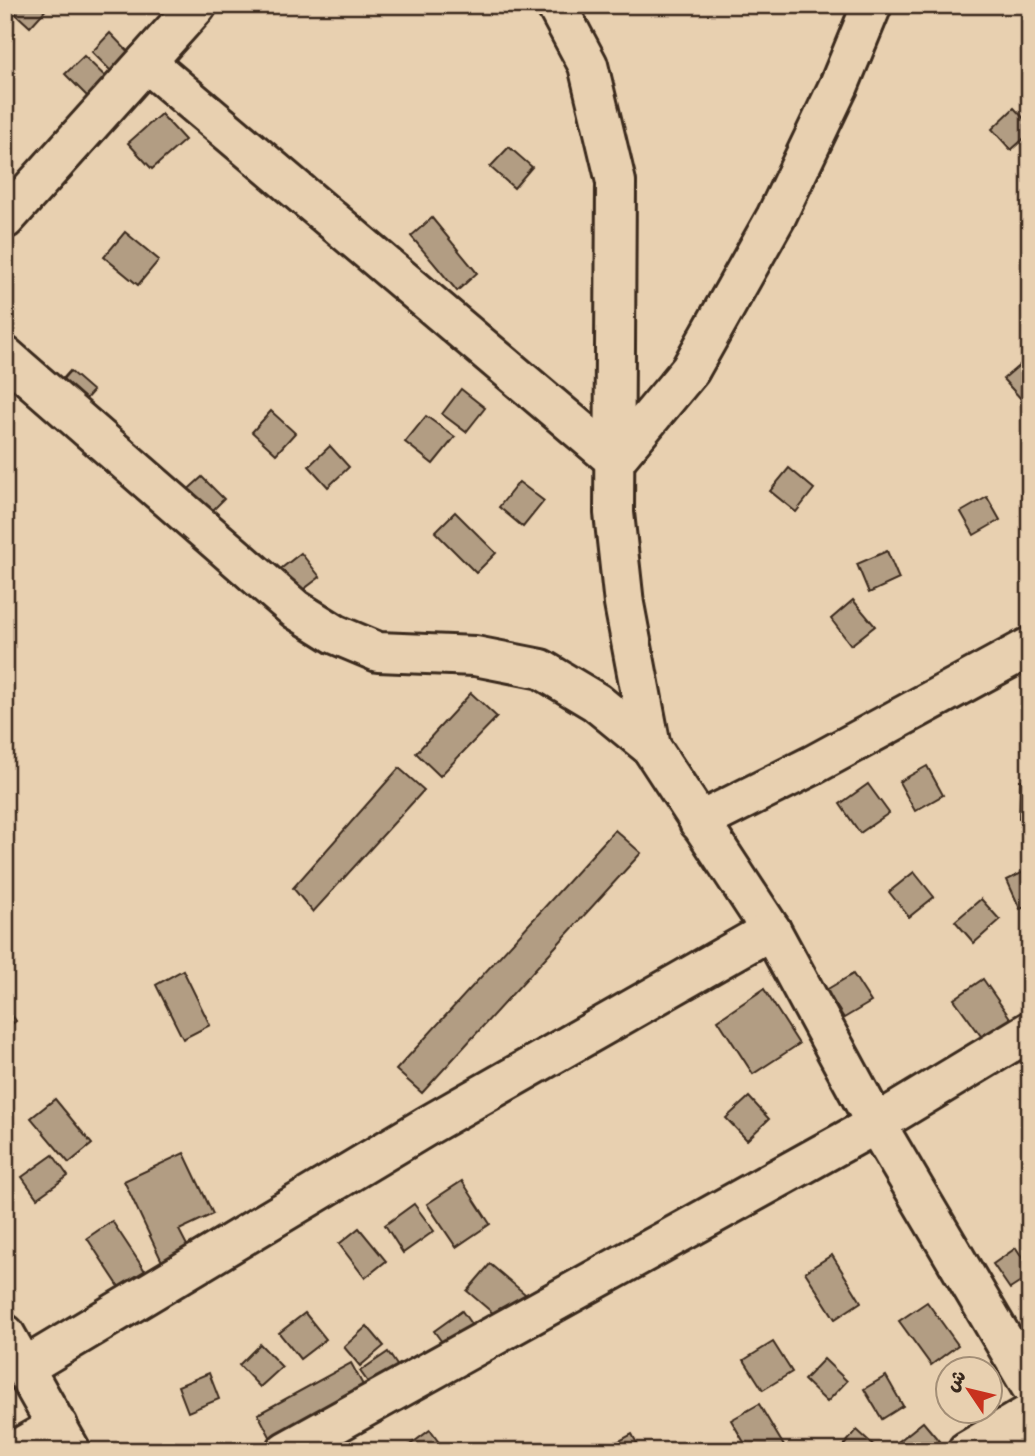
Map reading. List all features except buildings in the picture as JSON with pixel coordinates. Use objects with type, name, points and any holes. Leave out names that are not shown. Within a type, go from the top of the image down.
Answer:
[{"type":"street","points":[[5,219],[197,5]]},
{"type":"street","points":[[556,5],[588,65],[616,182],[614,513],[624,604],[651,747]]},
{"type":"street","points":[[615,460],[690,370],[776,217],[839,85],[872,5]]},
{"type":"street","points":[[146,62],[615,460]]},
{"type":"street","points":[[5,356],[295,610],[335,635],[378,652],[475,656],[541,669],[596,702],[651,747],[771,930],[876,1124],[1030,1385]]},
{"type":"street","points":[[699,822],[813,765],[1030,647]]},
{"type":"street","points":[[25,1367],[427,1126],[771,930]]},
{"type":"street","points":[[286,1451],[876,1124],[1030,1031]]},
{"type":"street","points":[[5,1334],[64,1438],[14,1451]]},
{"type":"street","points":[[967,1451],[1030,1414]]}]
